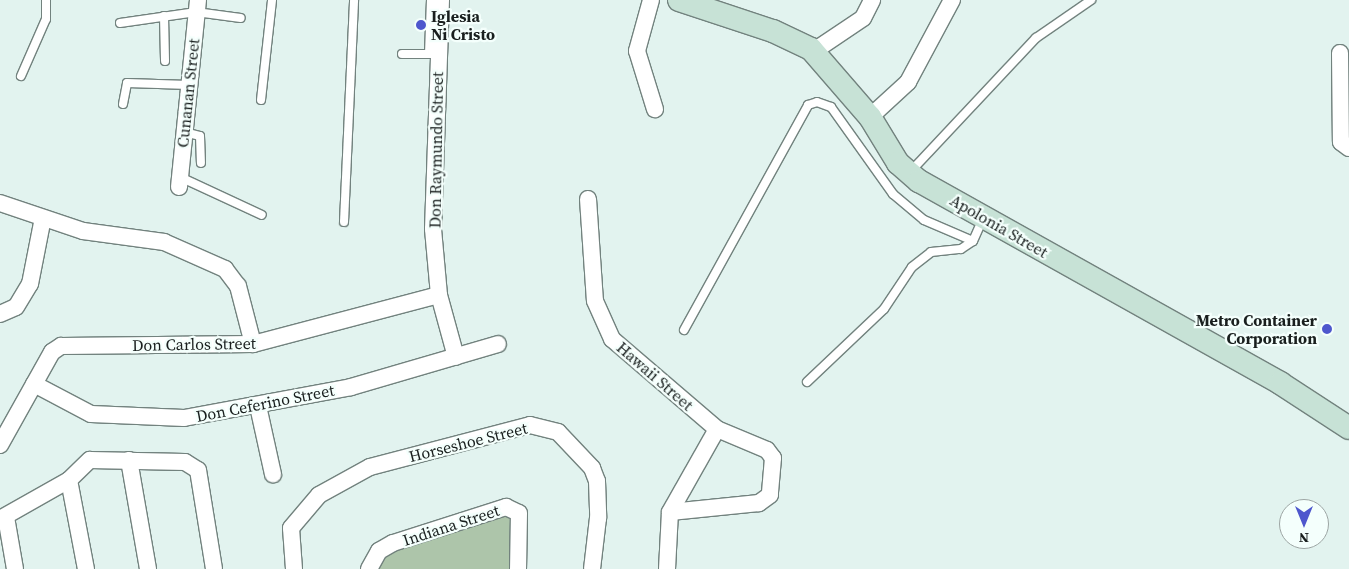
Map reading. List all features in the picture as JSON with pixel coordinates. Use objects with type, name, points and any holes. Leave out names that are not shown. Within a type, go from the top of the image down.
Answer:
[{"type":"main road","name":"Apolonia Street","points":[[686,1],[773,31],[814,52],[866,113],[908,174],[1280,383],[1349,428]]},
{"type":"street","name":"Don Raymundo Street","points":[[441,0],[433,54],[432,176],[439,295],[456,357]]},
{"type":"street","points":[[650,0],[637,51],[655,109]]},
{"type":"street","points":[[814,52],[863,18],[872,0]]},
{"type":"street","points":[[866,113],[908,82],[952,0]]},
{"type":"street","name":"Cunanan Street","points":[[179,182],[197,6]]},
{"type":"street","points":[[1340,52],[1341,142],[1349,148]]},
{"type":"street","name":"Hawaii Street","points":[[588,200],[595,301],[612,339],[717,429],[771,454],[774,464],[770,495],[752,505],[670,512]]},
{"type":"street","points":[[0,203],[96,234],[164,242],[225,269],[238,286],[253,344]]},
{"type":"street","points":[[0,314],[16,307],[30,284],[43,218]]},
{"type":"street","name":"Don Carlos Street","points":[[0,445],[52,352],[66,344],[253,344],[439,295]]},
{"type":"street","name":"Don Ceferino Street","points":[[34,384],[73,408],[109,417],[159,420],[258,406],[351,387],[498,344]]},
{"type":"street","points":[[258,406],[273,474]]},
{"type":"street","name":"Horseshoe Street","points":[[294,569],[291,528],[319,495],[370,468],[530,425],[558,432],[592,468],[597,481],[598,518],[592,569]]},
{"type":"street","points":[[666,569],[670,512],[717,429]]},
{"type":"street","points":[[15,569],[3,518],[70,480],[90,460],[129,460],[185,462],[198,470],[214,569]]},
{"type":"street","points":[[129,460],[148,569]]},
{"type":"street","points":[[70,480],[86,569]]},
{"type":"street","name":"Indiana Street","points":[[368,569],[379,551],[393,544],[506,507],[519,513],[518,569]]},
{"type":"lane","points":[[21,76],[46,19],[46,0]]},
{"type":"lane","points":[[261,100],[272,0]]},
{"type":"lane","points":[[344,222],[354,0]]},
{"type":"lane","points":[[402,54],[433,54],[431,0]]},
{"type":"lane","points":[[908,174],[1036,38],[1091,0]]},
{"type":"lane","points":[[120,23],[164,16],[197,6],[241,18]]},
{"type":"lane","points":[[164,16],[165,62]]},
{"type":"lane","points":[[123,104],[127,83],[189,85]]},
{"type":"lane","points":[[684,330],[808,105],[816,102],[831,107],[844,122],[893,194],[924,220],[973,241]]},
{"type":"lane","points":[[844,122],[866,113]]},
{"type":"lane","points":[[184,132],[200,136],[201,163]]},
{"type":"lane","points":[[179,182],[262,215]]},
{"type":"lane","points":[[807,382],[884,309],[912,266],[931,252],[961,249],[973,241],[984,217]]},
{"type":"green space","points":[[511,512],[516,569],[372,569],[394,545]]},
{"type":"place","name":"Iglesia Ni Cristo","points":[[421,25]]},
{"type":"place","name":"Metro Container Corporation","points":[[1327,329]]}]
